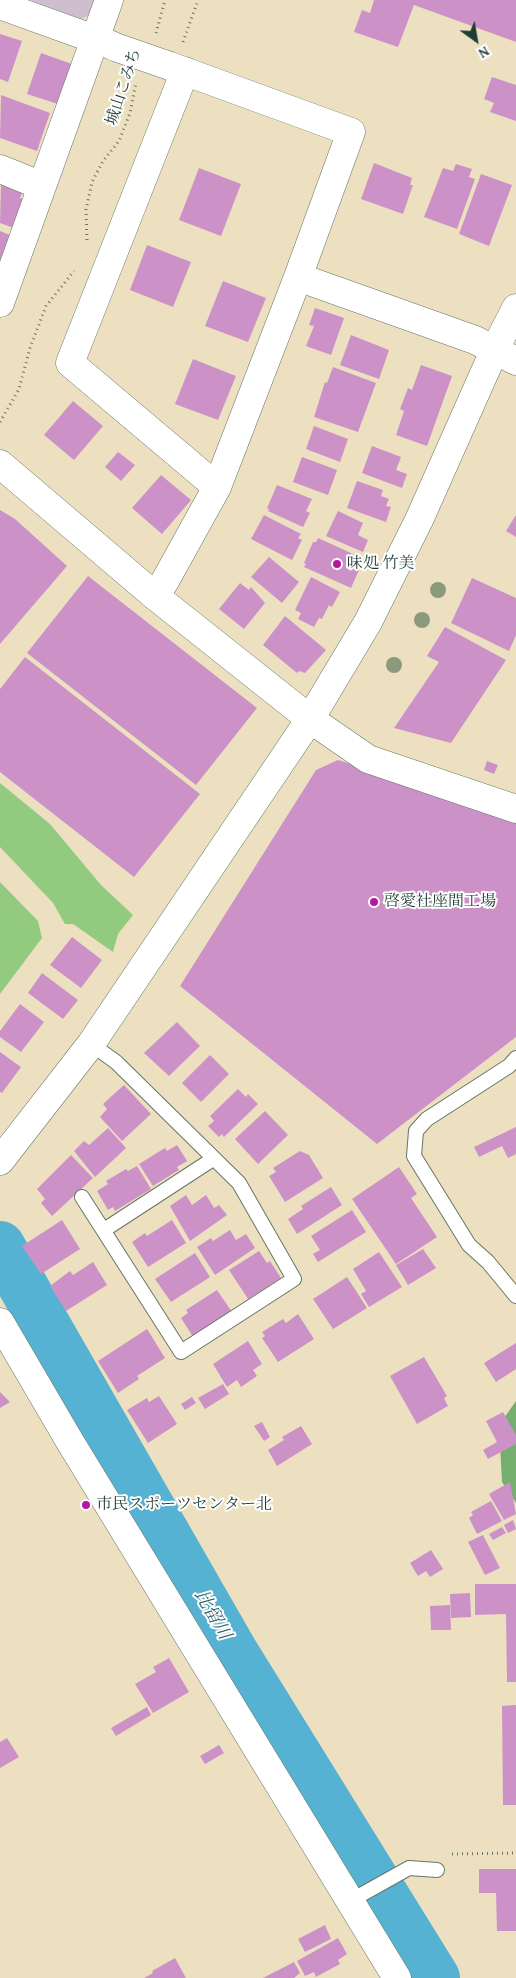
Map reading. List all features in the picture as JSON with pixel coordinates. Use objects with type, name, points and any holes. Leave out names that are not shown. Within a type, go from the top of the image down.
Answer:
[{"type":"street","points":[[0,303],[42,186],[104,43],[109,0]]},
{"type":"street","points":[[0,5],[350,132],[298,277],[217,487],[155,596]]},
{"type":"street","points":[[176,68],[70,363],[217,487]]},
{"type":"street","points":[[0,169],[42,186]]},
{"type":"street","points":[[298,277],[506,355]]},
{"type":"street","points":[[0,1161],[91,1044],[310,719],[368,622],[506,355],[516,308]]},
{"type":"street","points":[[0,464],[155,596],[310,719],[368,759],[516,809]]},
{"type":"street","points":[[0,1322],[69,1440],[358,1897],[397,1978]]},
{"type":"lane","points":[[82,1197],[181,1352],[294,1278],[239,1183],[213,1160],[116,1062],[91,1044]]},
{"type":"lane","points":[[516,1058],[509,1066],[427,1119],[416,1131],[414,1156],[469,1245],[488,1262],[511,1287],[516,1296]]},
{"type":"lane","points":[[104,1230],[213,1160]]},
{"type":"lane","points":[[358,1897],[409,1868],[437,1870]]},
{"type":"path","name":"城山こみち","points":[[153,39],[164,0]]},
{"type":"path","points":[[176,68],[198,0]]},
{"type":"path","name":"城山こみち","points":[[87,246],[86,210],[92,182],[118,140],[130,113],[137,80]]},
{"type":"path","points":[[0,422],[19,389],[30,348],[46,306],[70,278],[79,262]]},
{"type":"path","points":[[449,1854],[516,1853]]},
{"type":"shaded area","points":[[30,0],[98,0],[93,13],[81,19]]},
{"type":"green space","points":[[0,783],[50,824],[101,885],[133,915],[118,934],[113,952],[73,924],[65,924],[53,903],[0,847]]},
{"type":"green space","points":[[0,882],[38,921],[42,938],[0,994]]},
{"type":"green space","points":[[516,1401],[516,1503],[502,1482],[499,1425]]},
{"type":"building","points":[[374,0],[516,0],[516,42],[414,5],[398,47],[354,32],[362,10],[370,13]]},
{"type":"building","points":[[0,34],[22,41],[8,82],[0,79]]},
{"type":"building","points":[[41,53],[72,64],[58,104],[27,94]]},
{"type":"building","points":[[492,77],[516,85],[516,121],[490,112],[494,103],[484,99]]},
{"type":"building","points":[[1,95],[50,113],[37,151],[0,138]]},
{"type":"building","points":[[374,163],[412,178],[410,185],[413,185],[403,214],[361,199]]},
{"type":"building","points":[[456,164],[472,169],[469,177],[475,179],[457,229],[424,217],[443,168],[453,171]]},
{"type":"building","points":[[199,168],[241,184],[221,236],[179,220]]},
{"type":"building","points":[[481,174],[512,185],[489,246],[459,234]]},
{"type":"building","points":[[1,185],[22,193],[20,198],[23,199],[14,228],[0,223]]},
{"type":"building","points":[[0,231],[15,237],[7,259],[2,256],[0,262]]},
{"type":"building","points":[[147,245],[191,262],[173,307],[130,290]]},
{"type":"building","points":[[223,281],[266,298],[248,342],[205,326]]},
{"type":"building","points":[[315,308],[344,318],[331,355],[306,346],[314,326],[309,325]]},
{"type":"building","points":[[351,335],[389,350],[379,379],[340,365]]},
{"type":"building","points":[[193,359],[236,376],[218,420],[175,404]]},
{"type":"building","points":[[421,365],[452,376],[427,446],[396,435],[404,411],[400,409],[408,388],[412,390]]},
{"type":"building","points":[[333,367],[376,383],[358,432],[314,417],[325,382],[327,383]]},
{"type":"building","points":[[73,401],[103,426],[74,460],[44,435]]},
{"type":"building","points":[[314,426],[348,439],[340,462],[306,449]]},
{"type":"building","points":[[372,446],[401,457],[396,470],[407,474],[402,488],[362,473]]},
{"type":"building","points":[[118,452],[135,465],[121,481],[105,467]]},
{"type":"building","points":[[302,457],[337,470],[328,495],[293,482]]},
{"type":"building","points":[[161,475],[191,500],[162,534],[132,508]]},
{"type":"building","points":[[357,481],[383,490],[381,496],[389,499],[386,506],[391,507],[386,522],[347,508]]},
{"type":"building","points":[[277,485],[312,499],[306,511],[310,513],[303,527],[268,511],[269,509],[267,508]]},
{"type":"building","points":[[0,510],[15,519],[67,566],[0,644]]},
{"type":"building","points":[[338,511],[363,523],[358,535],[368,540],[363,552],[326,536]]},
{"type":"building","points":[[264,515],[301,534],[298,538],[302,540],[292,560],[251,539]]},
{"type":"building","points":[[516,515],[516,537],[506,531]]},
{"type":"building","points":[[318,538],[364,559],[351,588],[304,567],[313,542],[316,542]]},
{"type":"building","points":[[269,557],[299,582],[282,603],[251,577]]},
{"type":"building","points":[[88,576],[257,708],[196,785],[27,653]]},
{"type":"building","points":[[311,577],[340,592],[332,607],[329,605],[322,619],[319,618],[314,627],[298,619],[301,613],[295,610]]},
{"type":"building","points":[[472,578],[516,598],[516,635],[509,651],[451,623]]},
{"type":"building","points":[[240,583],[249,590],[251,587],[265,603],[244,629],[219,609]]},
{"type":"building","points":[[285,616],[326,650],[305,673],[299,671],[297,673],[263,645]]},
{"type":"building","points":[[445,627],[506,660],[451,743],[394,728],[439,662],[427,656]]},
{"type":"building","points":[[25,657],[200,794],[134,877],[0,772],[0,689]]},
{"type":"building","name":"啓愛社座間工場","points":[[338,760],[516,818],[516,1037],[377,1144],[180,986],[316,770]]},
{"type":"building","points":[[487,761],[498,765],[494,774],[484,770]]},
{"type":"building","points":[[72,937],[102,960],[81,988],[50,965]]},
{"type":"building","points":[[42,973],[78,1000],[63,1019],[28,993]]},
{"type":"building","points":[[20,1004],[44,1022],[21,1052],[0,1037],[0,1031]]},
{"type":"building","points":[[177,1022],[200,1046],[169,1076],[144,1053]]},
{"type":"building","points":[[0,1052],[21,1067],[2,1093],[0,1092]]},
{"type":"building","points":[[210,1055],[229,1074],[201,1102],[182,1083]]},
{"type":"building","points":[[124,1085],[151,1114],[122,1141],[100,1117],[107,1109],[103,1104]]},
{"type":"building","points":[[238,1089],[246,1097],[248,1094],[258,1104],[224,1137],[222,1134],[219,1137],[208,1126],[214,1121],[210,1116]]},
{"type":"building","points":[[265,1111],[288,1135],[258,1164],[235,1139]]},
{"type":"building","points":[[516,1127],[516,1154],[508,1158],[502,1146],[479,1157],[474,1147]]},
{"type":"building","points":[[108,1128],[126,1148],[95,1177],[74,1151],[84,1141],[89,1145]]},
{"type":"building","points":[[177,1145],[187,1161],[177,1167],[179,1170],[153,1186],[139,1164],[165,1148],[167,1151]]},
{"type":"building","points":[[300,1151],[309,1155],[323,1178],[285,1202],[269,1176],[276,1172],[273,1168]]},
{"type":"building","points":[[71,1155],[93,1178],[52,1216],[41,1203],[45,1199],[37,1189]]},
{"type":"building","points":[[137,1166],[151,1189],[115,1211],[113,1207],[108,1210],[97,1191],[108,1184],[106,1181],[126,1169],[128,1171]]},
{"type":"building","points":[[399,1167],[417,1194],[411,1198],[437,1237],[396,1264],[352,1199]]},
{"type":"building","points":[[331,1187],[342,1205],[297,1234],[288,1219],[303,1209],[301,1206]]},
{"type":"building","points":[[186,1195],[192,1205],[206,1195],[214,1208],[219,1205],[227,1215],[190,1241],[170,1206]]},
{"type":"building","points":[[352,1210],[366,1232],[318,1262],[313,1254],[320,1250],[311,1236]]},
{"type":"building","points":[[62,1220],[80,1249],[41,1274],[22,1246]]},
{"type":"building","points":[[172,1220],[186,1243],[148,1267],[132,1242],[145,1233],[147,1236]]},
{"type":"building","points":[[230,1230],[236,1240],[246,1234],[255,1248],[215,1275],[197,1247],[211,1238],[213,1241]]},
{"type":"building","points":[[423,1249],[436,1268],[408,1285],[396,1265]]},
{"type":"building","points":[[259,1251],[267,1263],[270,1261],[281,1278],[248,1299],[229,1270]]},
{"type":"building","points":[[379,1252],[402,1287],[369,1307],[361,1294],[366,1291],[353,1269]]},
{"type":"building","points":[[195,1253],[210,1277],[171,1302],[155,1279]]},
{"type":"building","points":[[93,1262],[107,1285],[66,1311],[50,1286],[70,1271],[73,1275]]},
{"type":"building","points":[[347,1277],[367,1308],[333,1329],[313,1299]]},
{"type":"building","points":[[217,1290],[232,1312],[195,1340],[181,1318],[188,1313],[186,1310]]},
{"type":"building","points":[[298,1314],[314,1339],[278,1362],[262,1338],[265,1336],[262,1332],[283,1319],[286,1323]]},
{"type":"building","points":[[147,1329],[165,1358],[137,1376],[139,1379],[118,1393],[98,1361]]},
{"type":"building","points":[[248,1341],[262,1364],[253,1370],[257,1376],[241,1387],[237,1380],[227,1387],[213,1364]]},
{"type":"building","points":[[516,1343],[516,1369],[496,1382],[484,1363]]},
{"type":"building","points":[[424,1357],[447,1396],[444,1398],[448,1406],[417,1424],[390,1376]]},
{"type":"building","points":[[223,1384],[229,1394],[205,1409],[198,1398]]},
{"type":"building","points":[[0,1392],[10,1402],[0,1408]]},
{"type":"building","points":[[159,1396],[177,1424],[148,1443],[127,1410],[147,1398],[149,1402]]},
{"type":"building","points":[[192,1397],[196,1403],[185,1410],[181,1404]]},
{"type":"building","points":[[503,1412],[516,1435],[516,1444],[488,1459],[483,1450],[497,1442],[486,1421]]},
{"type":"building","points":[[262,1422],[270,1437],[264,1441],[254,1426]]},
{"type":"building","points":[[301,1426],[312,1444],[277,1466],[268,1450],[284,1440],[282,1437]]},
{"type":"building","points":[[510,1482],[516,1514],[504,1520],[489,1494]]},
{"type":"building","points":[[491,1501],[502,1521],[477,1534],[469,1518],[473,1515],[471,1512]]},
{"type":"building","points":[[513,1520],[516,1529],[508,1533],[504,1525]]},
{"type":"building","points":[[502,1527],[506,1533],[493,1540],[489,1534]]},
{"type":"building","points":[[483,1535],[500,1568],[485,1575],[468,1542]]},
{"type":"building","points":[[431,1550],[443,1569],[430,1577],[426,1571],[418,1576],[410,1563]]},
{"type":"building","points":[[475,1584],[516,1584],[516,1682],[507,1682],[506,1614],[475,1615]]},
{"type":"building","points":[[470,1593],[471,1617],[451,1618],[450,1594]]},
{"type":"building","points":[[450,1605],[451,1630],[431,1630],[430,1606]]},
{"type":"building","points":[[169,1658],[189,1692],[153,1713],[135,1684],[156,1672],[153,1667]]},
{"type":"building","points":[[516,1705],[516,1805],[503,1805],[502,1706]]},
{"type":"building","points":[[147,1707],[151,1715],[116,1736],[111,1728]]},
{"type":"building","points":[[7,1738],[19,1757],[0,1768],[0,1742]]},
{"type":"building","points":[[219,1745],[224,1753],[205,1764],[200,1756]]},
{"type":"building","points":[[479,1869],[516,1869],[516,1931],[497,1931],[496,1893],[479,1893]]},
{"type":"building","points":[[325,1925],[331,1939],[305,1952],[298,1939]]},
{"type":"building","points":[[338,1938],[347,1954],[338,1960],[340,1964],[316,1977],[314,1972],[305,1976],[297,1961]]},
{"type":"building","points":[[175,1958],[186,1978],[144,1978],[153,1973],[152,1971]]},
{"type":"building","points":[[294,1962],[300,1973],[294,1978],[263,1978]]},
{"type":"waterway","name":"比留川","points":[[0,1246],[233,1652],[435,1978]]},
{"type":"place","name":"味処 竹美","points":[[337,564]]},
{"type":"place","name":"啓愛社座間工場","points":[[374,902]]},
{"type":"place","name":"市民スポーツセンター北","points":[[86,1505]]}]
